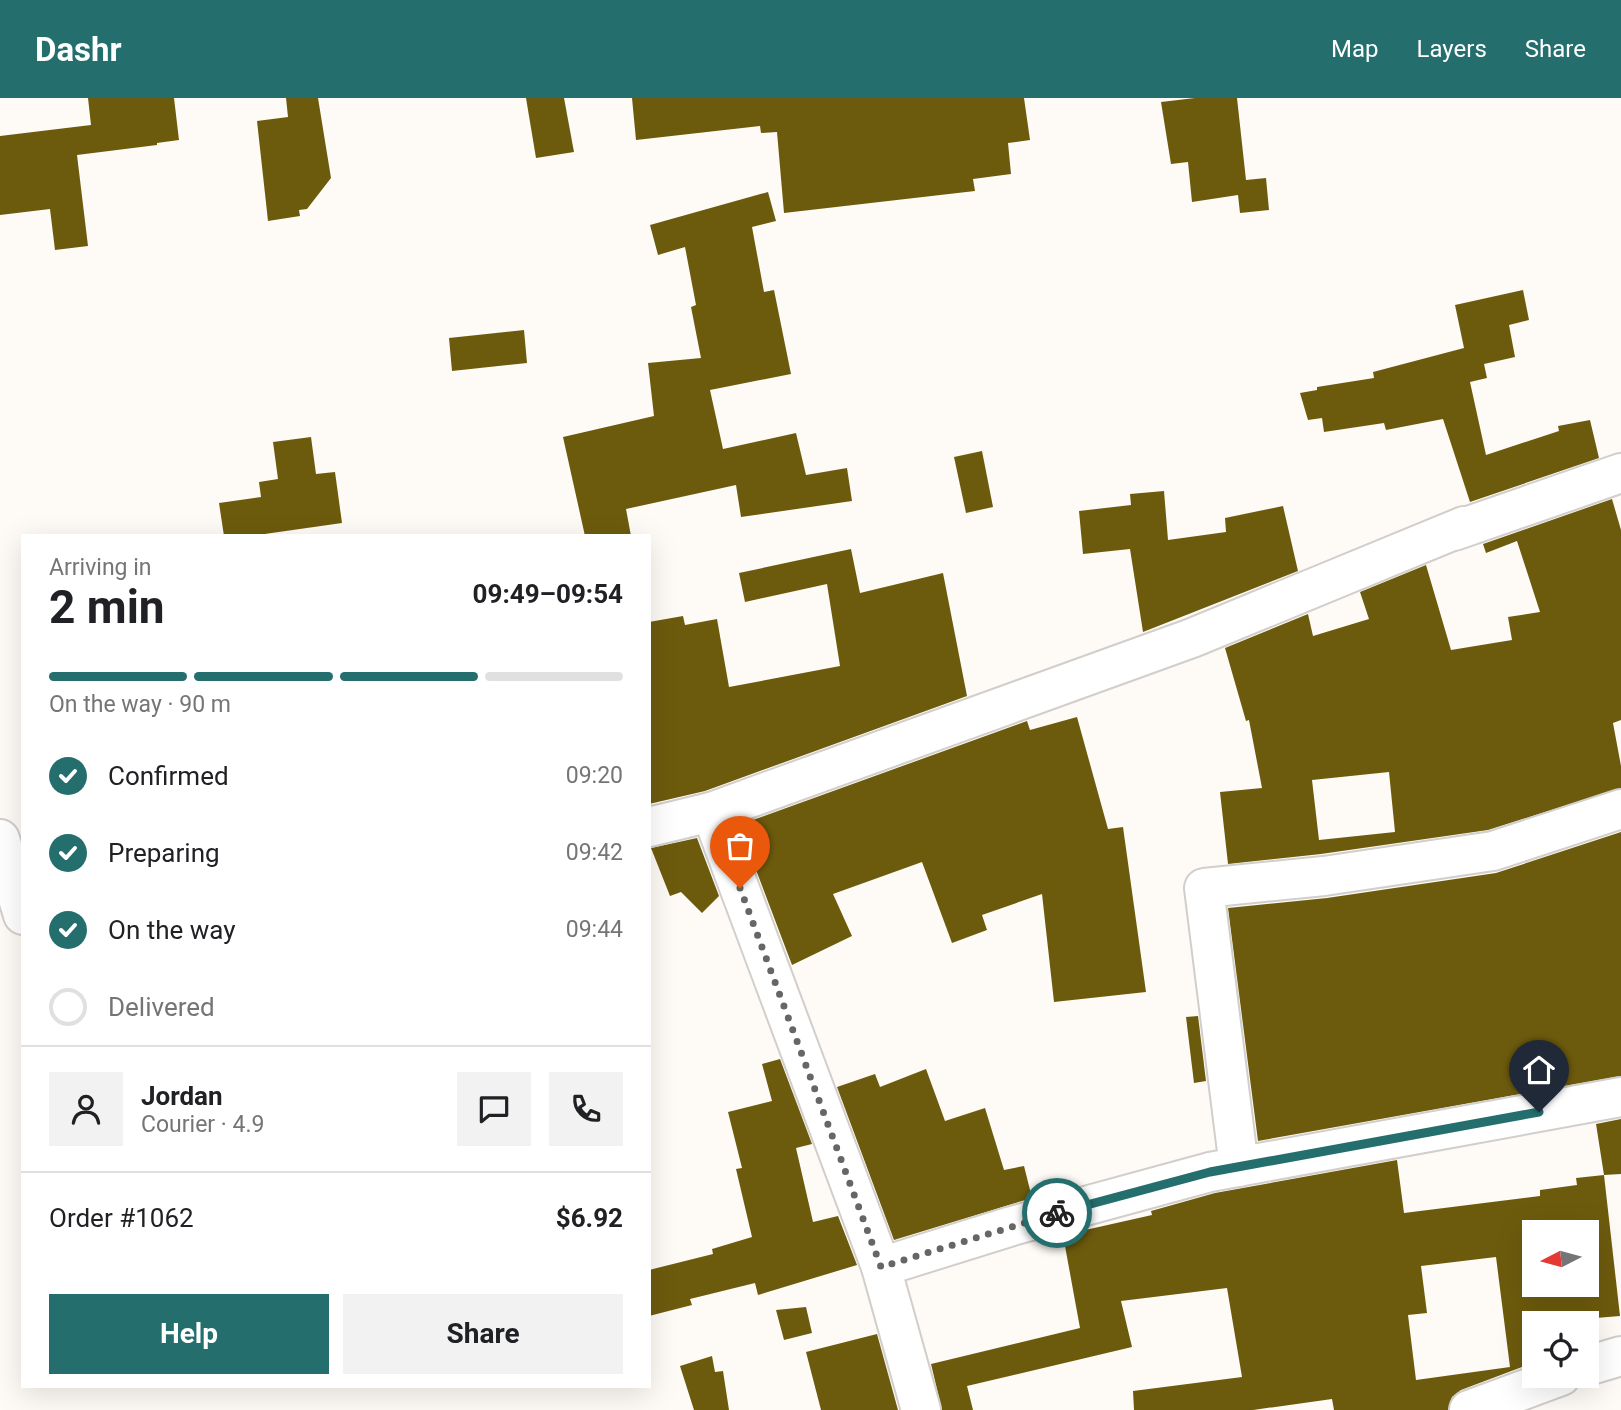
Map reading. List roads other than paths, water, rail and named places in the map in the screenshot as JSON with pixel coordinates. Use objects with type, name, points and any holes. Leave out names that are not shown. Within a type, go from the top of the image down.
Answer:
[{"type":"street","points":[[651,827],[711,812],[1192,638],[1459,528],[1621,473]]},
{"type":"street","points":[[1239,1167],[1204,888],[1324,876],[1493,851],[1621,809]]},
{"type":"street","points":[[711,812],[881,1267],[921,1410]]},
{"type":"street","points":[[0,839],[21,908]]},
{"type":"street","points":[[881,1267],[1012,1226],[1239,1167],[1621,1097]]},
{"type":"street","points":[[1599,1362],[1621,1356]]},
{"type":"street","points":[[1469,1410],[1529,1388]]}]
